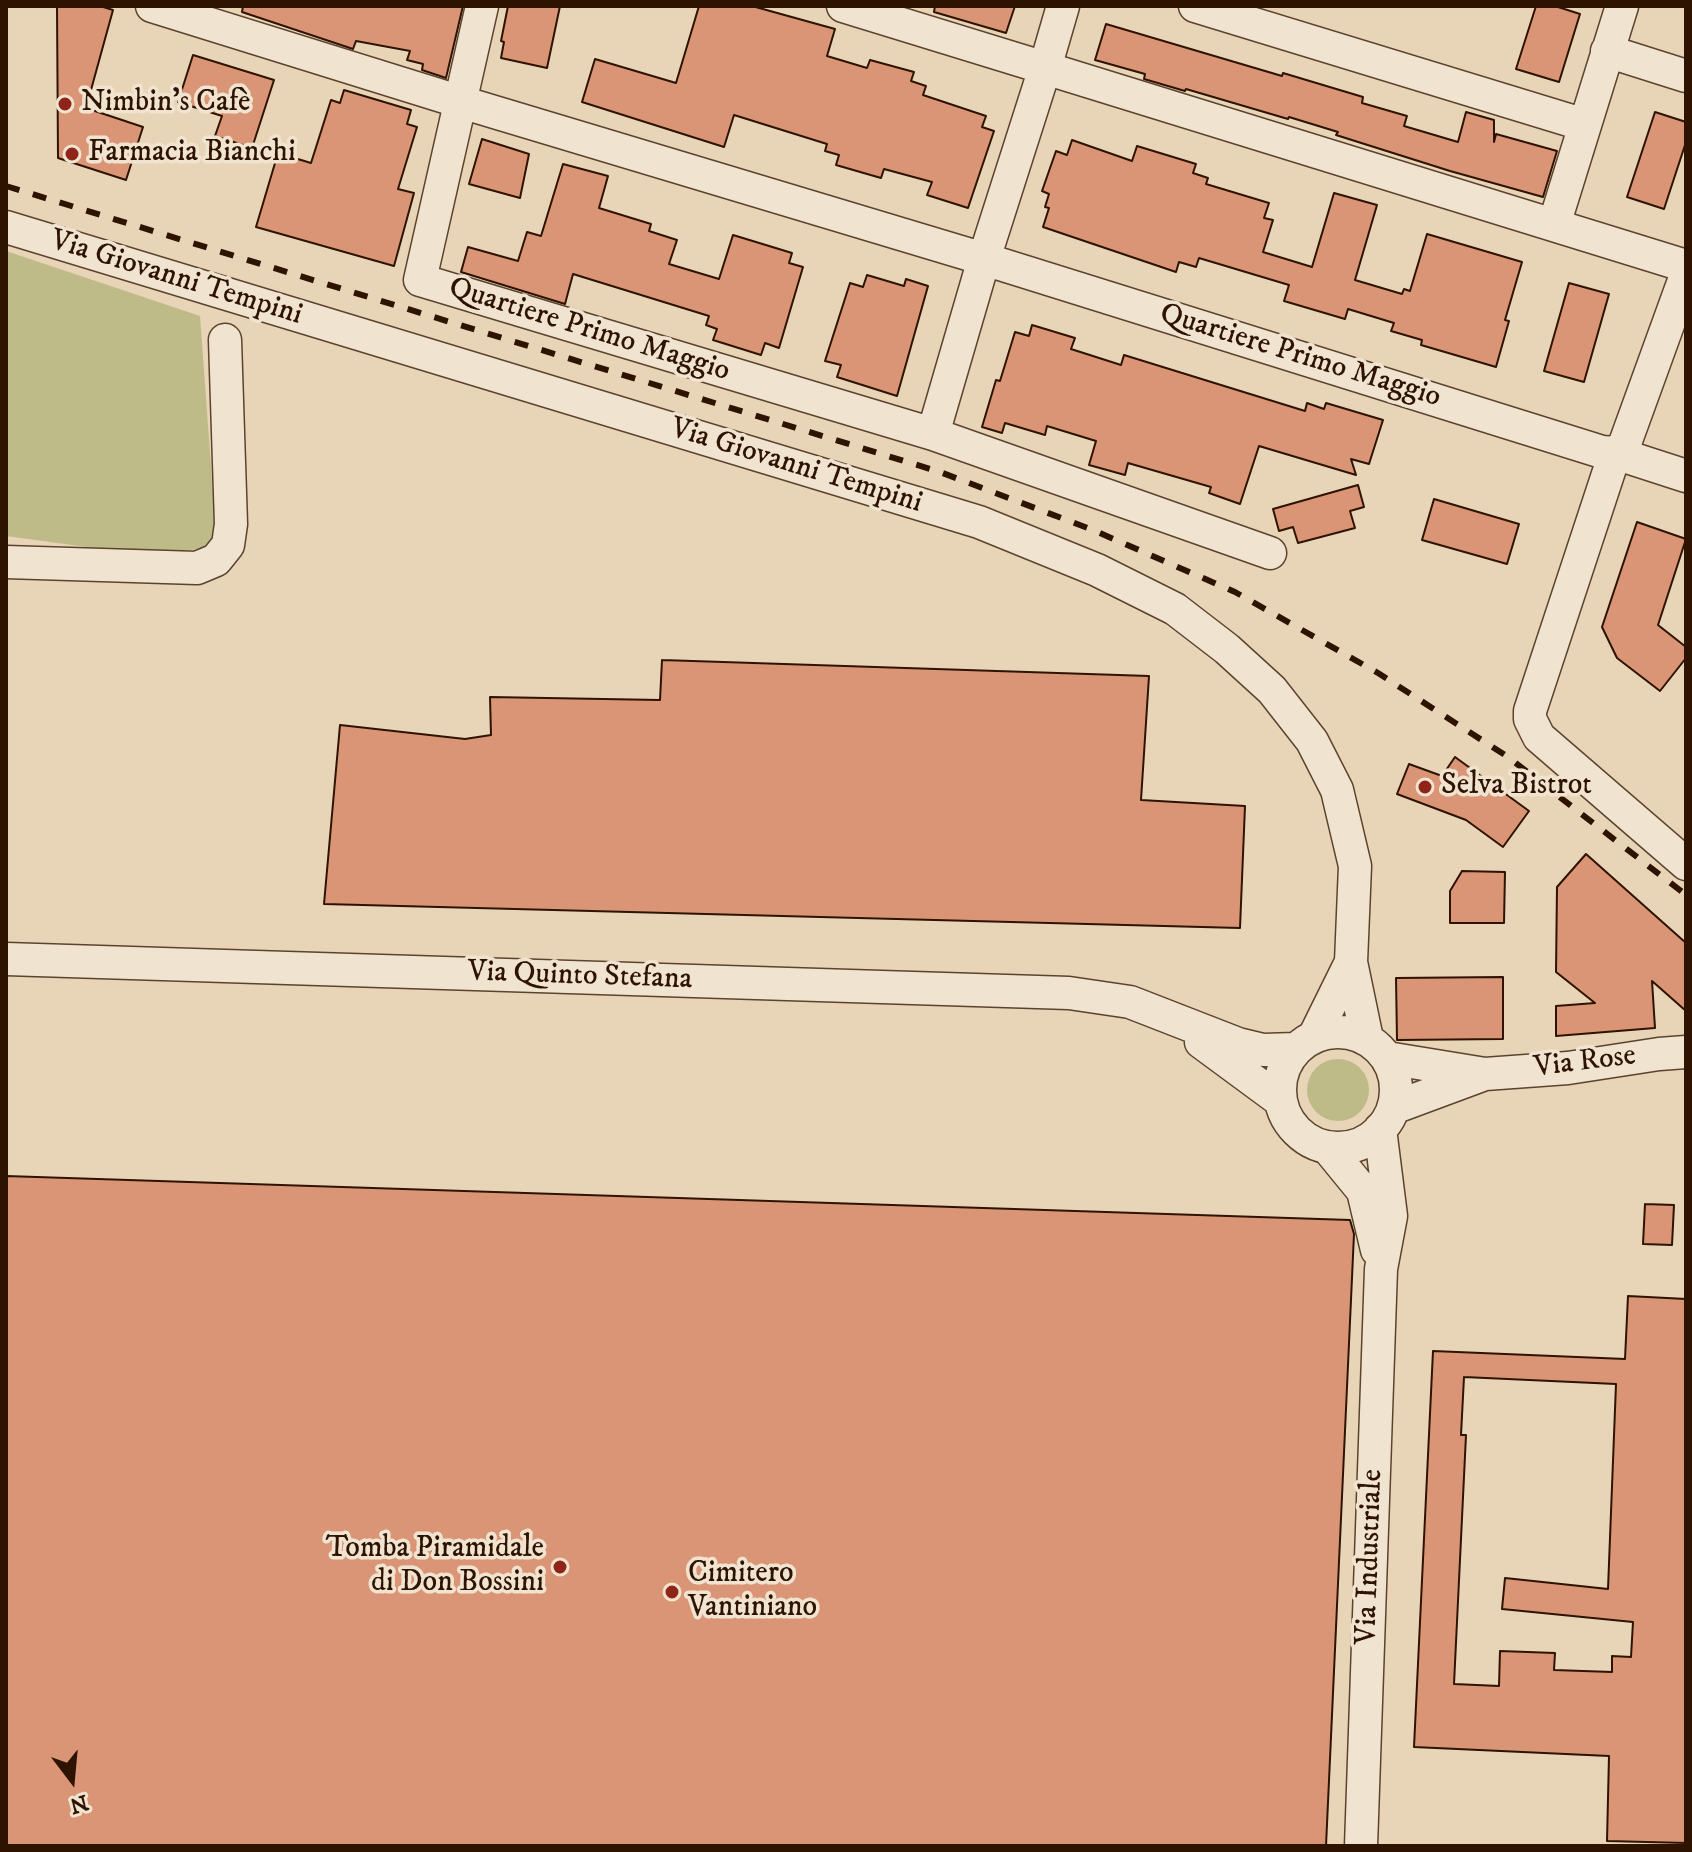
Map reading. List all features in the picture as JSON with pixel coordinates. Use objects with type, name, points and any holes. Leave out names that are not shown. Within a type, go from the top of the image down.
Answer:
[{"type":"street","name":"Quartiere Primo Maggio","points":[[152,6],[1686,476]]},
{"type":"street","name":"Quartiere Primo Maggio","points":[[482,6],[420,280],[933,434],[1270,553]]},
{"type":"street","points":[[843,6],[1686,266]]},
{"type":"street","points":[[933,434],[1063,6]]},
{"type":"street","points":[[1195,6],[1585,125]]},
{"type":"street","points":[[1554,225],[1622,6]]},
{"type":"street","points":[[1607,51],[1686,76]]},
{"type":"street","name":"Via Giovanni Tempini","points":[[6,227],[979,522],[1097,570],[1175,609],[1227,649],[1272,690],[1312,741],[1337,790],[1355,866],[1351,962],[1377,1048]]},
{"type":"street","points":[[1686,275],[1624,446],[1615,453],[1530,711],[1530,719],[1539,737],[1686,864]]},
{"type":"street","points":[[6,562],[197,568],[216,560],[228,545],[231,524],[225,340]]},
{"type":"street","name":"Via Quinto Stefana","points":[[6,959],[1069,993],[1130,1002],[1238,1044],[1263,1050],[1305,1043]]},
{"type":"street","name":"Via Giovanni Tempini","points":[[1305,1043],[1351,962]]},
{"type":"street","name":"Via Quinto Stefana","points":[[1152,1009],[1231,1062],[1281,1101]]},
{"type":"street","points":[[1331,1032],[1350,1033],[1377,1048],[1396,1082],[1387,1119],[1365,1141],[1347,1147],[1327,1147],[1297,1131],[1286,1117],[1281,1101],[1283,1073],[1305,1043],[1331,1032]]},
{"type":"street","name":"Via Rose","points":[[1377,1048],[1485,1074],[1568,1068],[1686,1052]]},
{"type":"street","name":"Via Rose","points":[[1387,1119],[1485,1074]]},
{"type":"street","name":"Via Industriale","points":[[1361,1846],[1381,1269],[1391,1216],[1387,1119]]},
{"type":"street","name":"Via Industriale","points":[[1327,1147],[1363,1191],[1381,1269]]},
{"type":"shaded area","points":[[6,251],[200,316],[216,535],[202,548],[153,556],[6,536]]},
{"type":"shaded area","points":[[1338,1059],[1360,1068],[1369,1090],[1360,1112],[1338,1121],[1316,1112],[1307,1090],[1316,1068]]},
{"type":"building","points":[[57,6],[100,6],[113,10],[86,108],[143,127],[126,180],[58,158]]},
{"type":"building","points":[[243,6],[463,6],[446,78],[422,70],[423,64],[407,60],[410,51],[356,41],[353,49],[242,12]]},
{"type":"building","points":[[508,6],[560,6],[547,68],[501,58]]},
{"type":"building","points":[[699,6],[752,6],[835,29],[827,56],[867,68],[870,60],[914,72],[911,81],[926,86],[923,95],[986,116],[982,127],[994,131],[968,208],[927,195],[932,182],[884,169],[881,178],[836,165],[839,155],[825,151],[827,144],[734,115],[724,147],[582,102],[595,59],[676,83]]},
{"type":"building","points":[[935,6],[1015,6],[1006,33],[934,12]]},
{"type":"building","points":[[1536,6],[1555,6],[1580,14],[1559,82],[1516,69]]},
{"type":"building","points":[[1106,24],[1363,97],[1362,103],[1407,116],[1404,126],[1458,142],[1466,112],[1494,120],[1494,142],[1496,134],[1557,151],[1543,197],[1450,171],[1289,117],[1144,79],[1145,74],[1095,60]]},
{"type":"building","points":[[193,55],[274,80],[252,148],[215,136],[222,116],[178,102]]},
{"type":"building","points":[[344,90],[411,110],[407,124],[417,127],[398,189],[414,193],[394,266],[256,227],[278,153],[311,163],[331,100],[340,103]]},
{"type":"building","points":[[1655,112],[1686,122],[1686,142],[1664,209],[1627,197]]},
{"type":"building","points":[[482,139],[529,154],[520,198],[469,184]]},
{"type":"building","points":[[1072,140],[1132,161],[1137,146],[1196,164],[1193,173],[1208,178],[1206,184],[1269,203],[1264,218],[1273,220],[1263,252],[1312,267],[1334,193],[1377,205],[1355,280],[1402,294],[1404,289],[1410,291],[1427,234],[1522,262],[1505,320],[1509,321],[1496,367],[1421,345],[1422,340],[1391,331],[1394,323],[1348,309],[1345,319],[1284,301],[1289,285],[1199,258],[1196,267],[1179,262],[1176,272],[1043,227],[1049,208],[1045,207],[1049,194],[1042,191],[1056,151],[1067,155]]},
{"type":"building","points":[[563,164],[608,176],[599,208],[651,224],[649,231],[677,240],[669,264],[719,279],[733,235],[792,253],[789,263],[803,267],[779,348],[765,343],[761,355],[713,340],[717,329],[706,325],[709,316],[573,274],[565,304],[461,272],[468,247],[518,261],[527,232],[541,236]]},
{"type":"building","points":[[867,275],[904,286],[906,279],[928,286],[897,396],[837,377],[841,365],[825,361],[850,283],[863,287]]},
{"type":"building","points":[[1569,283],[1609,294],[1584,382],[1544,371]]},
{"type":"building","points":[[1032,325],[1075,338],[1071,349],[1121,365],[1124,355],[1305,411],[1307,403],[1324,409],[1326,403],[1383,420],[1369,464],[1351,459],[1356,475],[1259,446],[1240,504],[1209,493],[1211,487],[1128,463],[1125,475],[1089,465],[1096,441],[1047,426],[1045,435],[1005,423],[1002,433],[982,427],[1015,332],[1029,336]]},
{"type":"building","points":[[1358,485],[1364,507],[1350,511],[1355,528],[1298,543],[1293,527],[1279,531],[1273,509]]},
{"type":"building","points":[[1434,499],[1519,524],[1507,564],[1422,540]]},
{"type":"building","points":[[1637,522],[1686,539],[1658,625],[1686,647],[1686,658],[1660,691],[1617,658],[1602,627]]},
{"type":"building","points":[[662,660],[1149,676],[1141,800],[1245,806],[1240,928],[324,904],[340,725],[465,739],[491,735],[490,697],[660,700]]},
{"type":"building","points":[[1455,757],[1529,811],[1503,847],[1466,820],[1397,794],[1409,764],[1442,776]]},
{"type":"building","points":[[1586,854],[1686,943],[1686,1011],[1652,981],[1655,1028],[1556,1036],[1556,1006],[1595,1003],[1556,972],[1557,887]]},
{"type":"building","points":[[1462,871],[1505,872],[1504,923],[1450,923],[1450,891]]},
{"type":"building","points":[[1503,977],[1503,1039],[1397,1040],[1396,978]]},
{"type":"building","name":"Cimitero Vantiniano","points":[[6,1176],[1350,1220],[1354,1234],[1326,1846],[6,1846]]},
{"type":"building","points":[[1645,1204],[1674,1205],[1672,1245],[1643,1244]]},
{"type":"building","points":[[1628,1296],[1686,1299],[1686,1843],[1607,1841],[1609,1756],[1414,1747],[1433,1351],[1625,1359]],"holes":[[[1464,1377],[1616,1384],[1608,1589],[1505,1578],[1502,1609],[1633,1622],[1631,1657],[1612,1656],[1612,1672],[1554,1670],[1555,1653],[1500,1651],[1499,1686],[1454,1684],[1466,1435],[1461,1435]]]},
{"type":"railway","points":[[6,186],[940,472],[1093,530],[1235,592],[1378,673],[1508,757],[1686,895]]},
{"type":"place","name":"Nimbin's Cafè","points":[[65,104]]},
{"type":"place","name":"Farmacia Bianchi","points":[[72,154]]},
{"type":"place","name":"Selva Bistrot","points":[[1425,787]]},
{"type":"place","name":"Tomba Piramidale di Don Bossini","points":[[560,1567]]},
{"type":"place","name":"Cimitero Vantiniano","points":[[672,1592]]}]
